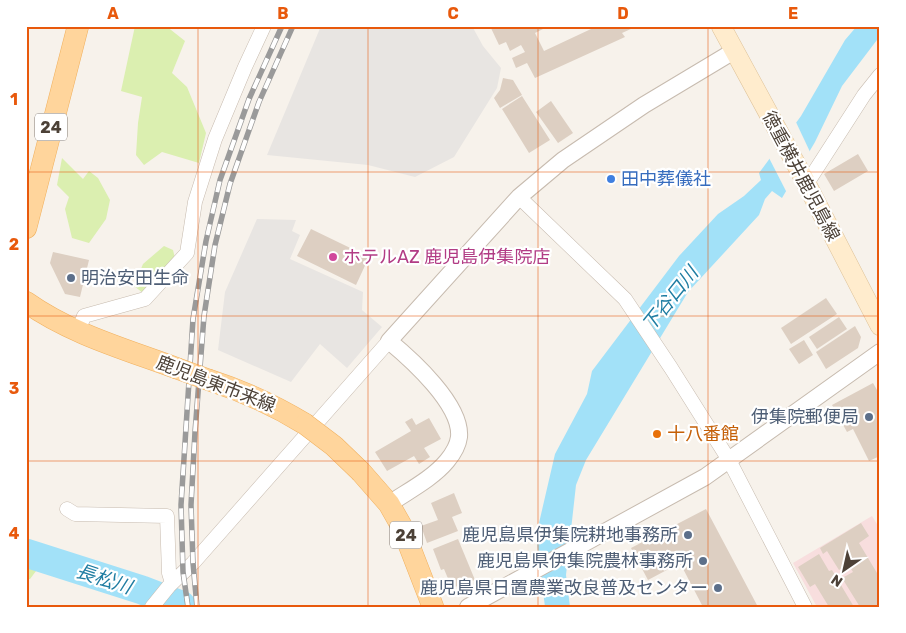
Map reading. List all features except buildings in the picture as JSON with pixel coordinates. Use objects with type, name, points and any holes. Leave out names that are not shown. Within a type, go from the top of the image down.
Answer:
[{"type":"main road","name":"24","points":[[26,228],[78,26]]},
{"type":"main road","name":"徳重横井鹿児島線","points":[[721,26],[880,326]]},
{"type":"main road","name":"鹿児島東市来線","points":[[26,302],[50,318],[78,332],[260,399],[305,424],[334,446],[361,472],[389,504],[413,551],[434,607]]},
{"type":"street","points":[[78,332],[84,316],[145,299],[187,253],[195,202],[215,139],[264,26]]},
{"type":"street","points":[[152,607],[170,584],[205,550],[519,197],[563,160],[644,105],[734,51]]},
{"type":"street","points":[[804,181],[880,75]]},
{"type":"street","points":[[519,197],[630,305],[729,460],[805,607]]},
{"type":"street","points":[[389,341],[420,368],[448,403],[457,422],[459,437],[454,451],[447,462],[427,479],[389,504]]},
{"type":"street","points":[[468,607],[705,478],[880,352]]},
{"type":"street","points":[[67,509],[74,514],[166,516],[170,584]]},
{"type":"shaded area","points":[[321,26],[472,26],[483,46],[501,68],[497,88],[454,157],[415,177],[368,165],[267,155]]},
{"type":"shaded area","points":[[257,219],[296,220],[292,231],[300,235],[290,259],[363,292],[362,310],[382,327],[347,368],[320,344],[291,382],[218,350],[225,292]]},
{"type":"shaded area","points":[[872,516],[880,529],[880,607],[817,607],[793,563]]},
{"type":"green space","points":[[135,26],[166,26],[185,41],[172,73],[187,87],[206,133],[199,163],[162,152],[144,165],[136,155],[142,97],[121,91]]},
{"type":"green space","points":[[62,158],[83,179],[89,171],[98,178],[110,200],[106,219],[89,243],[72,238],[65,209],[69,197],[57,185]]},
{"type":"green space","points":[[164,246],[173,250],[175,258],[143,293],[134,286],[143,264]]},
{"type":"green space","points":[[26,562],[39,567],[30,579],[26,579]]},
{"type":"water","name":"下谷口川","points":[[857,26],[880,26],[880,36],[842,86],[815,142],[782,198],[772,191],[765,199],[759,215],[688,292],[586,460],[576,485],[566,575],[570,607],[545,607],[536,536],[555,454],[587,394],[592,371],[679,256],[718,214],[744,196],[761,180],[759,173],[801,116],[845,40]]},
{"type":"pier","points":[[795,120],[811,154],[787,193],[768,156]]},
{"type":"waterway","name":"長松川","points":[[26,553],[142,590],[181,605]]},
{"type":"railway","points":[[188,607],[183,572],[181,505],[193,319],[206,241],[220,180],[249,99],[282,26]]},
{"type":"railway","points":[[197,607],[191,505],[204,316],[215,245],[230,184],[259,102],[293,26]]},
{"type":"place","name":"田中葬儀社","points":[[611,179]]},
{"type":"place","name":"ホテルAZ 鹿児島伊集院店","points":[[333,257]]},
{"type":"place","name":"明治安田生命","points":[[71,278]]},
{"type":"place","name":"伊集院郵便局","points":[[869,417]]},
{"type":"place","name":"十八番館","points":[[657,434]]},
{"type":"place","name":"鹿児島県伊集院耕地事務所","points":[[688,535]]},
{"type":"place","name":"鹿児島県伊集院農林事務所","points":[[703,561]]},
{"type":"place","name":"鹿児島県日置農業改良普及センター","points":[[718,588]]}]
